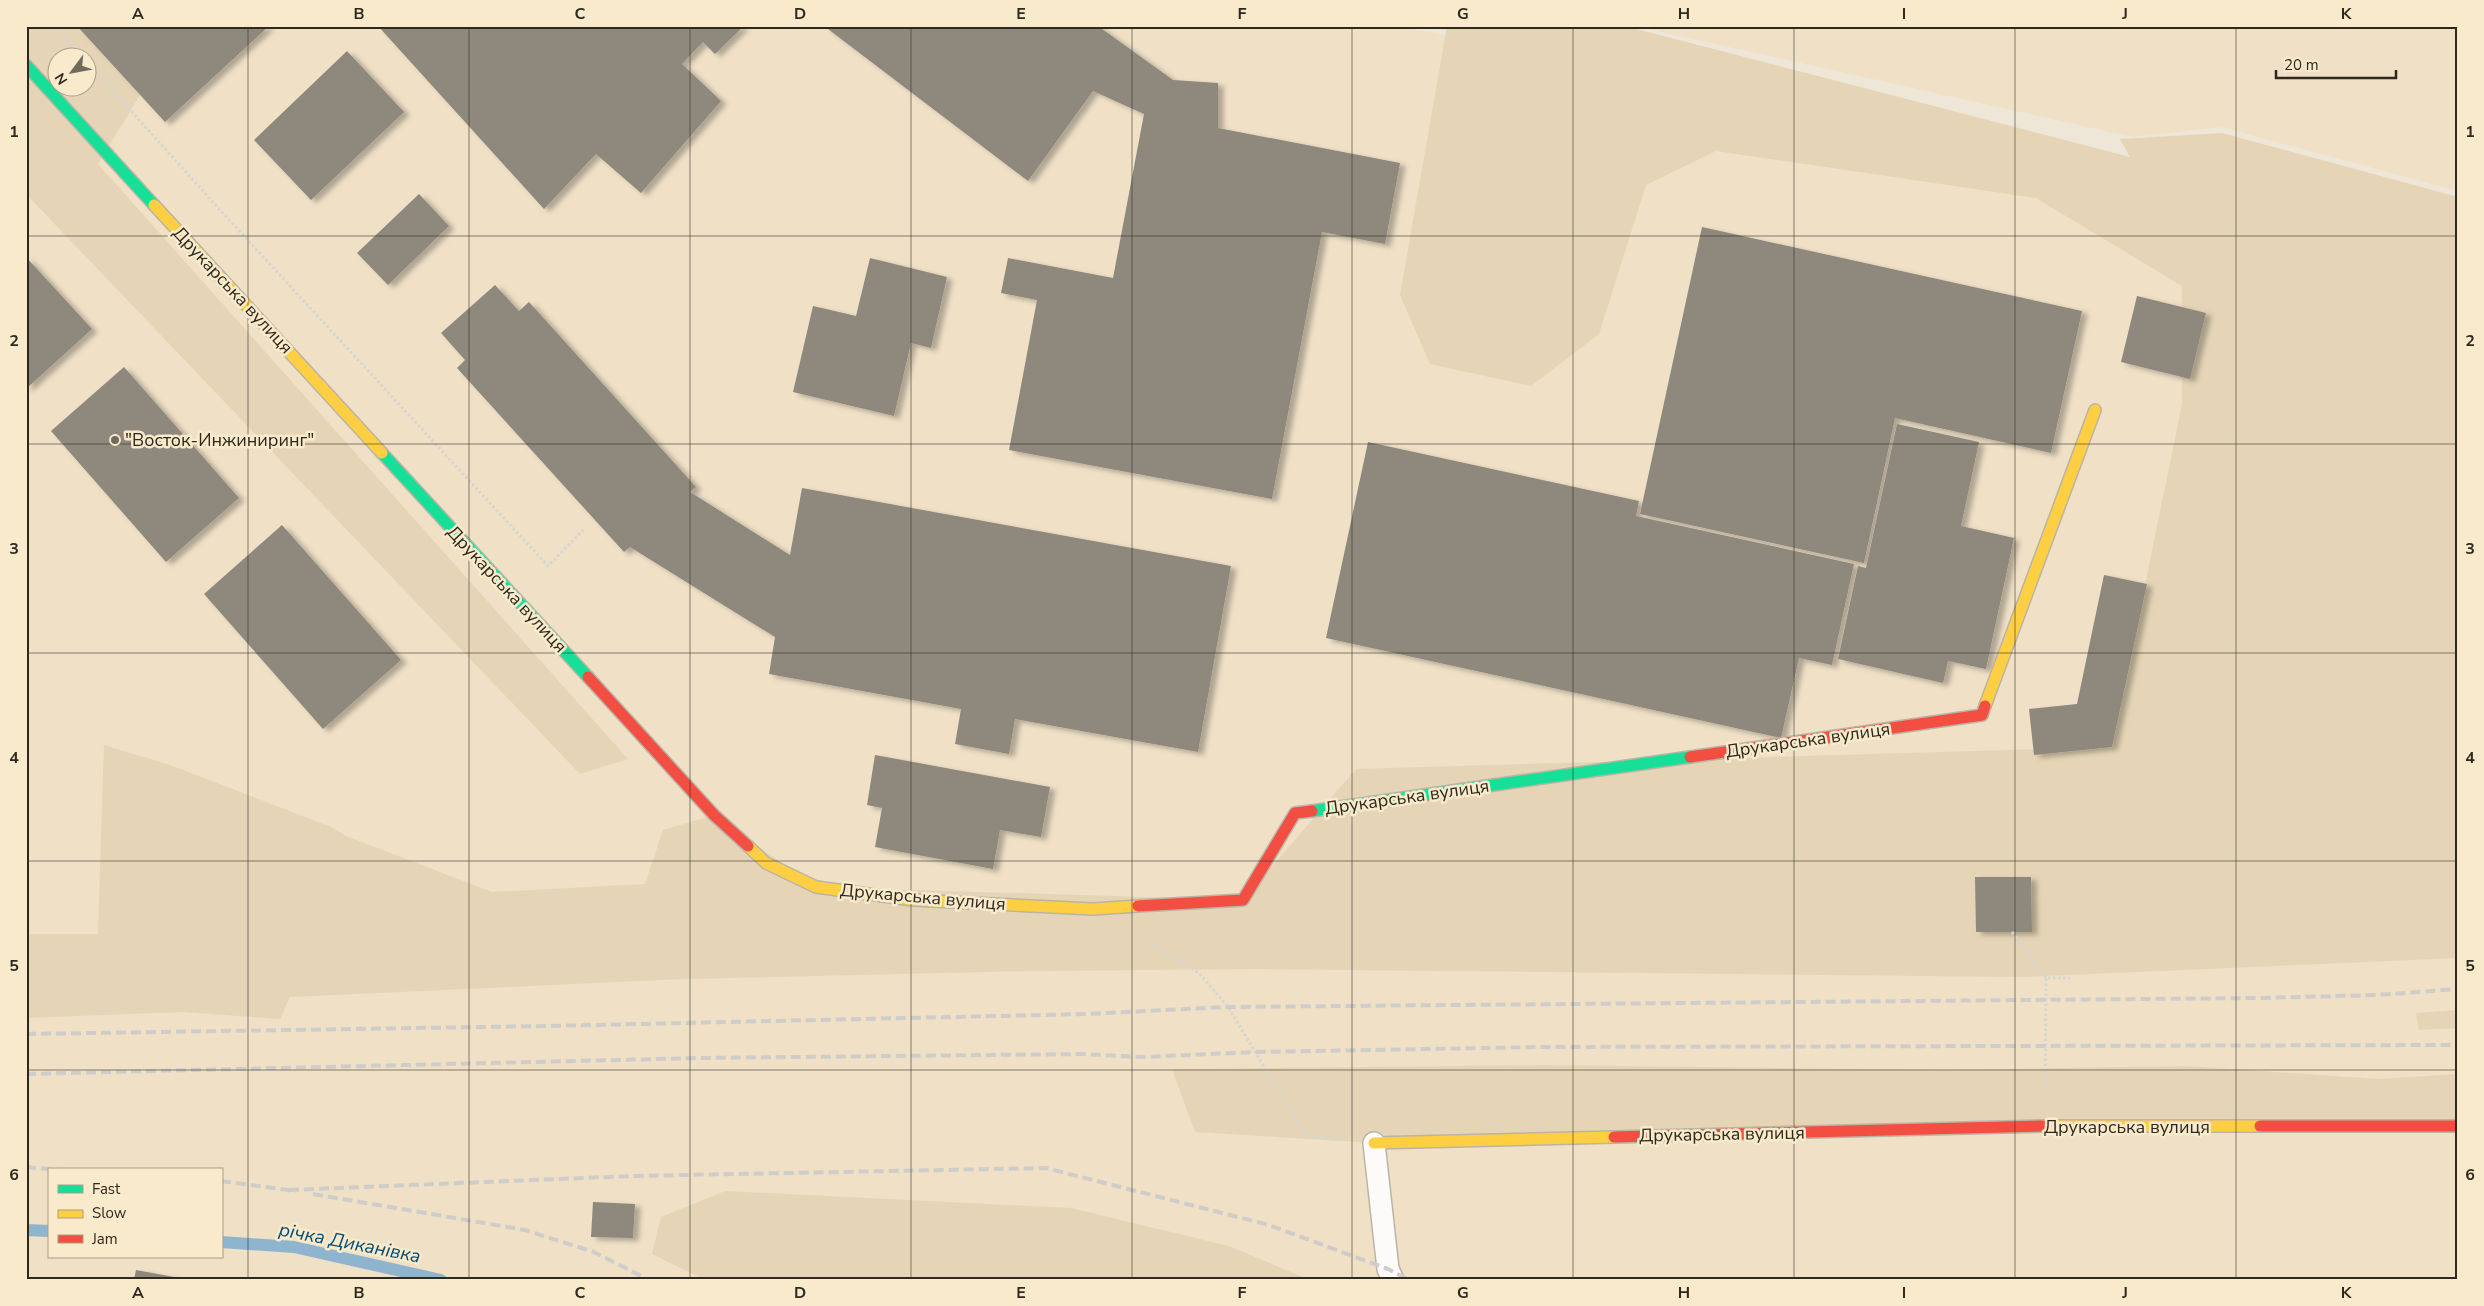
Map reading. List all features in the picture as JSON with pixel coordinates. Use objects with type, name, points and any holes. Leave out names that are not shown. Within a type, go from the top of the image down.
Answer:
[{"type":"street","name":"Друкарська вулиця","points":[[26,65],[714,815],[766,863],[816,886],[912,900],[1093,909],[1244,900],[1295,813],[1982,715],[2095,410]]},
{"type":"street","name":"Друкарська вулиця","points":[[1374,1143],[2045,1126],[2458,1126]]},
{"type":"lane","points":[[1374,1143],[1388,1269],[1393,1280]]},
{"type":"path","points":[[54,26],[73,48]]},
{"type":"path","points":[[98,74],[220,210],[548,566],[585,528]]},
{"type":"path","points":[[2012,932],[2046,978],[2045,1126]]},
{"type":"path","points":[[1142,937],[1199,973],[1228,1007],[1306,1136],[1374,1143]]},
{"type":"path","points":[[2046,978],[2070,978]]},
{"type":"shaded area","points":[[26,26],[1395,26],[2149,162],[2458,744],[2458,1280],[26,1280]]},
{"type":"shaded area","points":[[26,26],[77,26],[97,48],[48,48],[48,98],[98,98],[98,49],[140,95],[98,164],[628,759],[580,774],[26,194]]},
{"type":"shaded area","points":[[1447,26],[1625,26],[2130,157],[2120,139],[2222,133],[2458,197],[2458,958],[2022,977],[1256,969],[1034,971],[683,979],[290,997],[280,1019],[182,1012],[26,1018],[26,934],[98,934],[104,745],[170,765],[492,892],[645,884],[663,830],[714,815],[816,887],[1243,900],[1356,769],[2112,747],[2182,404],[2182,286],[2036,198],[1716,151],[1646,185],[1599,334],[1531,386],[1430,364],[1400,295]]},
{"type":"shaded area","points":[[1635,26],[2458,26],[2458,191],[2222,127],[2133,137]]},
{"type":"shaded area","points":[[2458,1010],[2458,1028],[2419,1030],[2416,1013]]},
{"type":"shaded area","points":[[1545,1065],[1949,1070],[2186,1066],[2378,1079],[2458,1074],[2458,1122],[1374,1143],[1195,1132],[1172,1069]]},
{"type":"shaded area","points":[[725,1191],[1071,1208],[1229,1246],[1310,1280],[705,1280],[652,1254],[661,1217]]},
{"type":"building","points":[[77,26],[269,26],[165,122]]},
{"type":"building","points":[[378,26],[744,26],[715,54],[703,42],[682,64],[721,101],[641,193],[596,154],[544,209]]},
{"type":"building","points":[[824,26],[1098,26],[1173,80],[1218,83],[1218,128],[1400,163],[1385,244],[1322,232],[1272,499],[1009,450],[1037,300],[1001,293],[1008,258],[1113,278],[1144,114],[1093,91],[1028,181]]},
{"type":"building","points":[[347,51],[404,112],[311,200],[254,140]]},
{"type":"building","points":[[419,194],[449,226],[388,285],[357,253]]},
{"type":"building","points":[[1702,227],[2082,311],[2051,453],[1895,418],[1864,563],[1640,514]]},
{"type":"building","points":[[26,257],[92,329],[26,389]]},
{"type":"building","points":[[870,258],[947,277],[931,348],[911,343],[894,416],[793,392],[813,306],[856,316]]},
{"type":"building","points":[[495,285],[519,311],[529,302],[696,487],[690,492],[790,555],[802,488],[1231,566],[1198,752],[1015,719],[1009,754],[955,744],[961,709],[769,674],[775,637],[630,547],[624,552],[457,368],[465,360],[441,333]]},
{"type":"building","points":[[2137,296],[2206,313],[2190,379],[2121,362]]},
{"type":"building","points":[[124,367],[239,498],[166,562],[51,431]]},
{"type":"building","points":[[1897,424],[1979,442],[1961,526],[2014,538],[1986,669],[1948,661],[1943,683],[1838,659],[1858,566],[1866,568]]},
{"type":"building","points":[[1368,442],[1639,501],[1636,516],[1854,564],[1832,665],[1799,658],[1781,738],[1326,638]]},
{"type":"building","points":[[282,525],[401,660],[323,729],[204,594]]},
{"type":"building","points":[[2104,575],[2147,584],[2112,747],[2034,755],[2029,709],[2077,704]]},
{"type":"building","points":[[875,755],[1050,787],[1041,837],[1000,830],[993,869],[875,847],[882,808],[867,805]]},
{"type":"building","points":[[1975,877],[2031,877],[2032,932],[1976,932]]},
{"type":"building","points":[[593,1202],[635,1204],[633,1238],[591,1237]]},
{"type":"building","points":[[136,1270],[185,1279],[185,1280],[134,1280]]},
{"type":"waterway","name":"річка Диканівка","points":[[26,1230],[48,1231]]},
{"type":"waterway","name":"річка Диканівка","points":[[222,1242],[294,1247],[441,1280]]},
{"type":"railway","points":[[26,1034],[548,1026],[1087,1014],[1228,1007],[2257,998],[2378,995],[2458,989]]},
{"type":"railway","points":[[26,1074],[701,1058],[1083,1054],[1143,1057],[1256,1052],[1542,1047],[2458,1045]]},
{"type":"railway","points":[[26,1167],[48,1169]]},
{"type":"railway","points":[[289,1190],[632,1176],[1046,1168],[1269,1225],[1388,1269],[1409,1280]]},
{"type":"railway","points":[[222,1181],[296,1191]]},
{"type":"railway","points":[[313,1194],[525,1230],[594,1252],[649,1280]]},
{"type":"traffic: fast","points":[[26,65],[154,205]]},
{"type":"traffic: fast","points":[[382,453],[588,677]]},
{"type":"traffic: fast","points":[[1312,811],[1690,757]]},
{"type":"traffic: slow","points":[[154,205],[382,453]]},
{"type":"traffic: slow","points":[[1985,706],[2095,410]]},
{"type":"traffic: slow","points":[[748,846],[766,863],[816,887],[913,900],[1093,909],[1138,906]]},
{"type":"traffic: slow","points":[[2043,1126],[2260,1126]]},
{"type":"traffic: slow","points":[[1374,1143],[1614,1137]]},
{"type":"traffic: jam","points":[[588,677],[714,815],[748,846]]},
{"type":"traffic: jam","points":[[1690,757],[1982,715],[1985,706]]},
{"type":"traffic: jam","points":[[1138,906],[1243,900],[1295,813],[1312,811]]},
{"type":"traffic: jam","points":[[1614,1137],[2043,1126]]},
{"type":"traffic: jam","points":[[2260,1126],[2458,1126]]},
{"type":"place","name":"\"Восток-Инжиниринг\"","points":[[115,440]]}]
